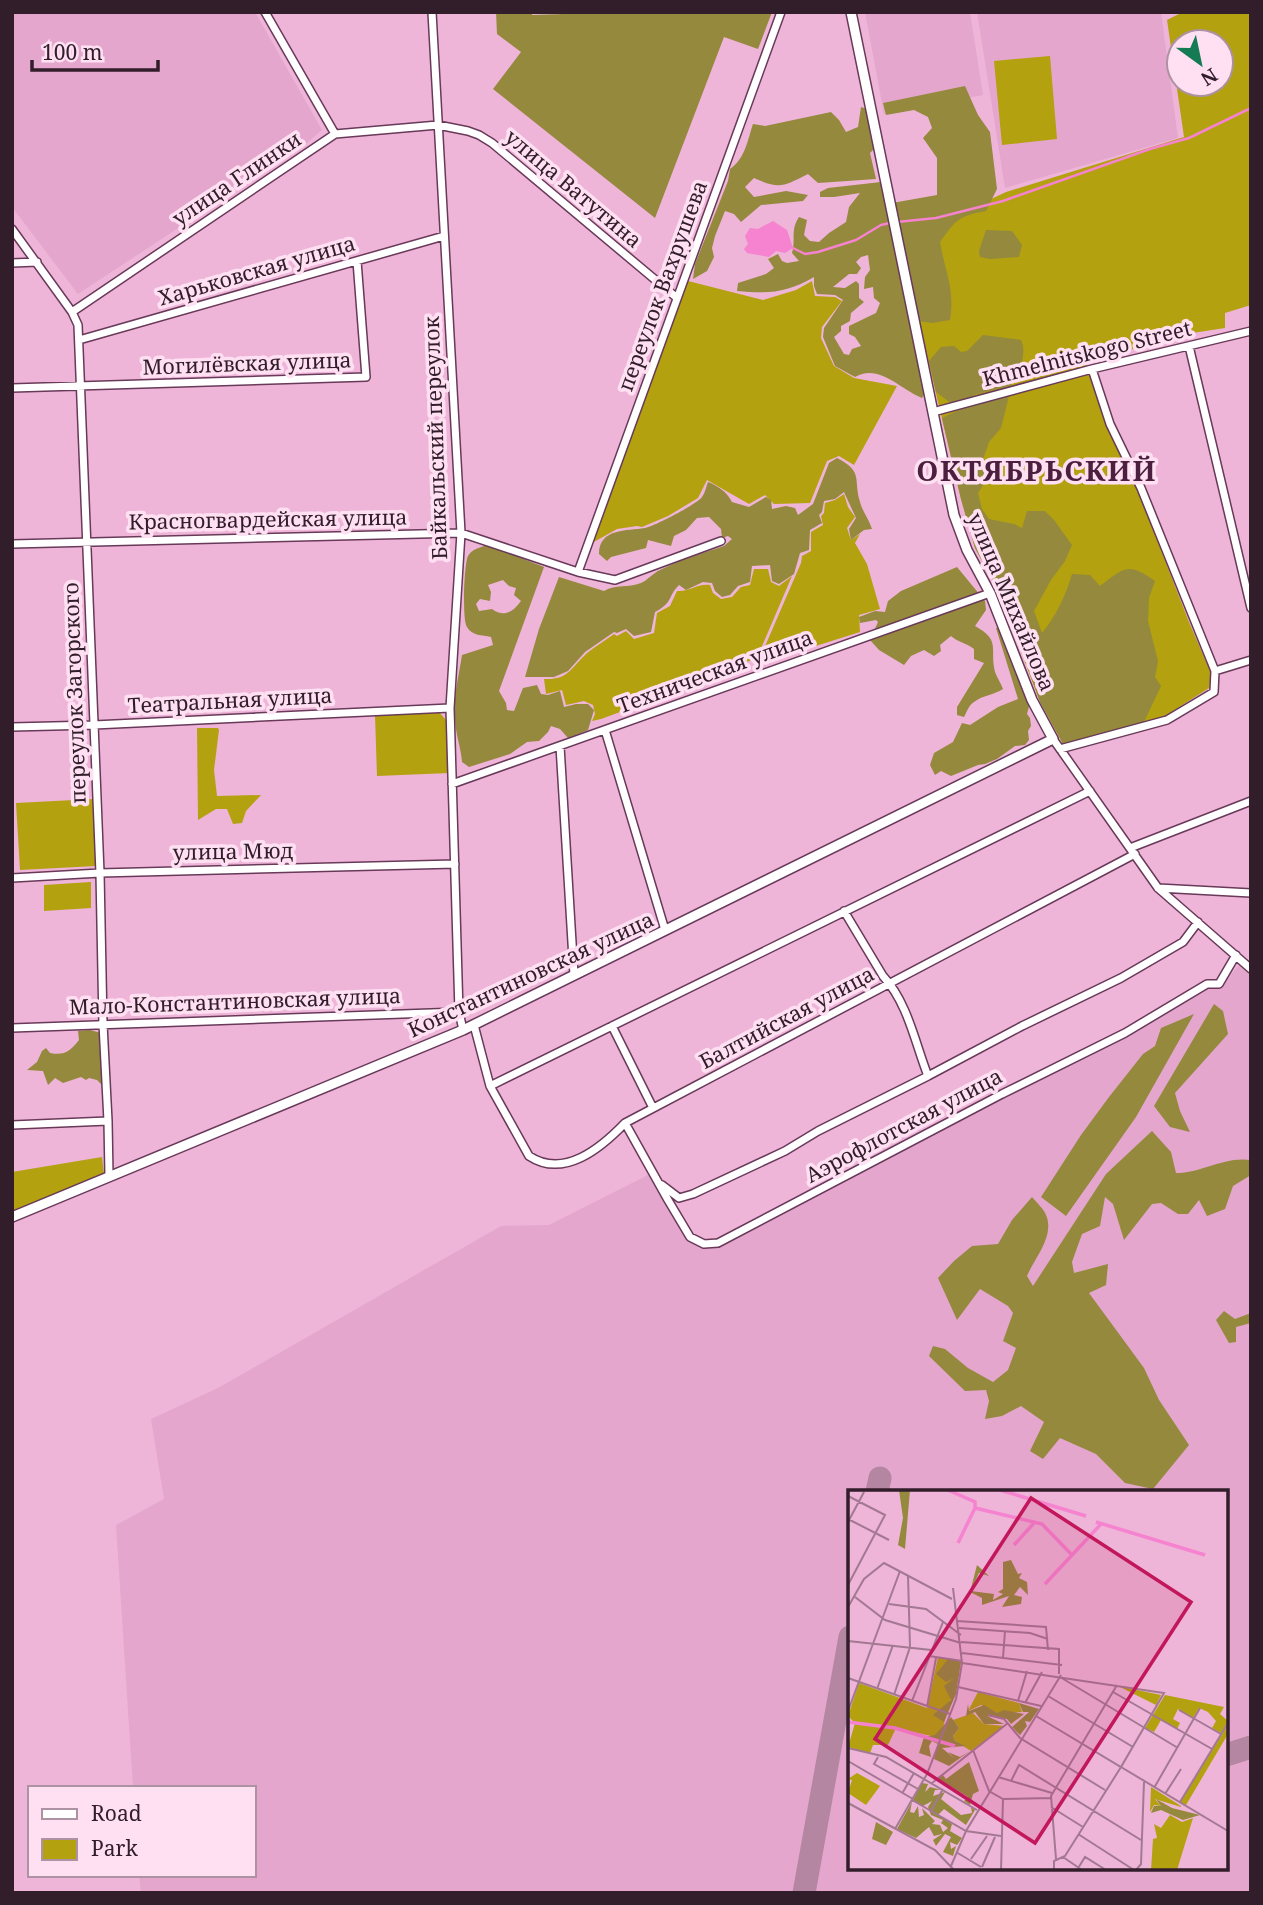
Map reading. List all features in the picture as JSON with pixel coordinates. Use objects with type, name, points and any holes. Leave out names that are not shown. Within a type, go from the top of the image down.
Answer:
[{"type":"street","points":[[265,12],[335,134]]},
{"type":"street","name":"Байкальский переулок","points":[[432,12],[461,533],[450,709],[459,1012],[463,1030]]},
{"type":"street","name":"переулок Вахрушева","points":[[578,572],[781,12]]},
{"type":"street","name":"улица Михайлова","points":[[850,12],[954,515],[967,550],[990,593],[1032,700],[1053,739],[1158,888],[1251,969]]},
{"type":"street","name":"улица Глинки","points":[[72,312],[335,134],[438,125]]},
{"type":"street","name":"улица Ватутина","points":[[438,125],[468,131],[492,143],[677,298]]},
{"type":"street","name":"переулок Загорского","points":[[12,229],[72,312],[78,325],[109,1176]]},
{"type":"street","name":"Харьковская улица","points":[[79,340],[444,236]]},
{"type":"street","name":"Могилёвская улица","points":[[12,388],[366,377],[357,261]]},
{"type":"street","points":[[12,262],[37,262]]},
{"type":"street","name":"Khmelnitskogo Street","points":[[933,412],[1093,369],[1251,331]]},
{"type":"street","points":[[1189,346],[1251,608]]},
{"type":"street","points":[[1060,749],[1167,720],[1213,692],[1215,671],[1142,488],[1110,424],[1093,369]]},
{"type":"street","name":"Красногвардейская улица","points":[[12,544],[461,533],[578,572],[615,580],[721,541]]},
{"type":"street","name":"Техническая улица","points":[[452,784],[990,593]]},
{"type":"street","points":[[1215,671],[1251,660]]},
{"type":"street","name":"Театральная улица","points":[[12,727],[450,709]]},
{"type":"street","points":[[605,730],[665,930]]},
{"type":"street","name":"Константиновская улица","points":[[12,1217],[474,1025],[1053,739]]},
{"type":"street","points":[[560,746],[574,975]]},
{"type":"street","points":[[490,1086],[1090,791]]},
{"type":"street","name":"Балтийская улица","points":[[474,1025],[490,1086],[529,1156],[540,1163],[561,1165],[607,1142],[625,1123],[1133,851],[1251,801]]},
{"type":"street","name":"улица Мюд","points":[[12,878],[100,873],[454,864]]},
{"type":"street","points":[[1158,888],[1251,893]]},
{"type":"street","points":[[844,911],[883,976],[890,983],[907,1017],[928,1076]]},
{"type":"street","points":[[658,1181],[679,1198],[785,1151],[818,1130],[1121,978],[1183,942],[1198,922]]},
{"type":"street","name":"Аэрофлотская улица","points":[[625,1123],[690,1237],[704,1244],[718,1243],[1002,1094],[1125,1033],[1207,984],[1219,984],[1236,956]]},
{"type":"street","name":"Мало-Константиновская улица","points":[[12,1028],[459,1012]]},
{"type":"street","points":[[612,1026],[653,1108]]},
{"type":"street","points":[[12,1125],[108,1121]]},
{"type":"shaded area","points":[[12,12],[255,12],[322,130],[307,143],[78,294],[12,207]]},
{"type":"shaded area","points":[[496,12],[532,12],[532,15],[772,12],[758,49],[724,37],[655,218],[493,89],[521,52],[497,34]]},
{"type":"shaded area","points":[[865,12],[970,12],[983,95],[884,114]]},
{"type":"shaded area","points":[[977,12],[1161,12],[1165,42],[1165,98],[1173,98],[1178,138],[1005,188]]},
{"type":"shaded area","points":[[965,86],[978,115],[990,132],[997,189],[986,211],[959,220],[940,242],[950,289],[950,320],[932,323],[919,321],[892,203],[937,195],[937,158],[923,138],[932,128],[928,117],[914,110],[886,115],[883,103]]},
{"type":"shaded area","points":[[861,107],[867,109],[874,149],[870,153],[876,179],[818,183],[808,174],[787,184],[776,185],[754,178],[745,187],[754,197],[786,191],[808,195],[803,201],[761,205],[741,222],[734,214],[725,211],[712,248],[714,257],[707,271],[693,279],[695,264],[728,181],[730,169],[743,154],[753,124],[765,126],[831,112],[846,132],[858,127]]},
{"type":"shaded area","points":[[881,182],[885,187],[882,191],[925,393],[922,398],[881,375],[873,373],[855,377],[835,366],[823,337],[824,328],[843,300],[835,295],[817,294],[814,277],[777,291],[737,291],[738,283],[766,274],[774,268],[768,259],[778,254],[782,261],[787,263],[799,261],[792,253],[795,226],[799,217],[807,220],[804,235],[810,241],[819,242],[846,222],[849,207],[860,193],[820,197],[820,192],[828,188]],"holes":[[[868,255],[870,270],[865,277],[864,289],[873,287],[874,298],[880,303],[876,313],[849,326],[849,334],[855,337],[861,346],[852,349],[849,355],[844,354],[834,337],[841,331],[841,326],[850,321],[851,313],[864,302],[859,298],[859,284],[856,281],[845,288],[833,287],[849,274],[857,274],[861,268],[856,262],[861,257]]]},
{"type":"shaded area","points":[[773,221],[787,230],[793,248],[785,253],[776,251],[769,257],[747,253],[744,249],[748,244],[745,236],[750,228],[758,229]]},
{"type":"shaded area","points":[[986,230],[1012,231],[1022,245],[1019,257],[980,257],[979,251]]},
{"type":"shaded area","points":[[983,335],[1021,340],[1023,358],[1019,370],[1010,386],[952,404],[936,392],[929,361],[941,347],[954,346],[961,352],[967,351]]},
{"type":"shaded area","points":[[1009,396],[1001,428],[989,442],[981,465],[987,479],[978,493],[982,509],[989,519],[1022,528],[1027,511],[1045,511],[1072,545],[1034,611],[1042,633],[1060,605],[1072,574],[1090,575],[1100,586],[1121,571],[1132,569],[1155,581],[1149,598],[1148,621],[1158,661],[1155,677],[1161,686],[1144,722],[1063,744],[1040,702],[1023,655],[1029,643],[1016,637],[997,588],[975,548],[942,418],[975,404]]},
{"type":"shaded area","points":[[837,458],[854,472],[861,505],[872,529],[864,530],[851,540],[849,529],[856,518],[844,492],[835,499],[824,501],[819,515],[822,523],[810,530],[809,550],[800,553],[794,574],[779,584],[772,581],[770,565],[752,566],[750,582],[738,586],[730,595],[722,597],[715,591],[712,583],[703,582],[686,590],[679,585],[668,602],[655,612],[651,632],[634,636],[626,629],[614,632],[585,652],[568,671],[554,677],[525,677],[539,629],[559,577],[604,591],[636,584],[644,582],[667,566],[724,546],[732,539],[728,536],[722,538],[721,529],[709,517],[697,518],[686,530],[674,536],[671,546],[648,540],[646,548],[611,557],[607,561],[599,554],[600,546],[609,535],[645,528],[692,505],[702,497],[708,482],[728,495],[732,502],[749,507],[766,497],[771,500],[772,509],[786,506],[795,508],[798,515],[813,504],[829,463]]},
{"type":"shaded area","points":[[487,545],[544,567],[499,691],[507,710],[514,711],[523,688],[537,685],[541,694],[560,691],[564,707],[588,704],[594,710],[588,730],[568,738],[560,729],[551,726],[539,741],[527,742],[510,754],[469,767],[462,762],[455,723],[455,702],[462,655],[493,645],[491,637],[477,635],[469,630],[464,614],[468,556],[474,550]],"holes":[[[503,580],[516,588],[514,595],[521,601],[515,608],[504,613],[492,609],[479,611],[476,604],[480,599],[490,601],[491,592],[488,585]]]},
{"type":"shaded area","points":[[957,567],[985,601],[986,610],[975,626],[992,641],[995,672],[1003,689],[974,702],[964,717],[957,715],[957,707],[984,663],[974,659],[974,649],[951,636],[940,645],[941,651],[934,656],[924,650],[911,656],[904,665],[879,650],[870,640],[878,622],[876,620],[860,623],[859,617],[875,611],[885,612],[888,601],[901,591]]},
{"type":"shaded area","points":[[999,627],[1030,703],[1027,714],[1031,726],[1028,731],[1029,740],[1025,745],[1015,746],[985,764],[951,776],[941,771],[935,775],[930,765],[934,753],[953,742],[962,723],[970,725],[998,707],[1018,699],[996,628]]},
{"type":"shaded area","points":[[1239,965],[1251,975],[1251,1893],[141,1893],[139,1877],[256,1877],[256,1786],[133,1786],[116,1525],[164,1499],[151,1419],[218,1388],[501,1226],[549,1225],[648,1175],[681,1231],[689,1239],[706,1248],[731,1240],[1132,1032],[1205,990],[1221,986]]},
{"type":"shaded area","points":[[1214,1004],[1223,1011],[1228,1034],[1175,1093],[1190,1132],[1170,1127],[1154,1106]]},
{"type":"shaded area","points":[[1194,1014],[1136,1117],[1066,1216],[1041,1197],[1109,1097],[1143,1054],[1155,1046],[1161,1028]]},
{"type":"shaded area","points":[[78,1031],[101,1033],[103,1086],[97,1080],[81,1077],[63,1083],[55,1078],[48,1085],[43,1071],[27,1070],[37,1062],[46,1048],[50,1053],[67,1052],[79,1040]]},
{"type":"shaded area","points":[[1152,1131],[1171,1152],[1176,1173],[1232,1160],[1251,1160],[1251,1175],[1233,1186],[1225,1209],[1207,1216],[1199,1200],[1188,1214],[1178,1214],[1161,1203],[1152,1204],[1124,1240],[1113,1204],[1105,1197],[1100,1226],[1082,1234],[1072,1262],[1074,1273],[1108,1264],[1106,1285],[1089,1293],[1144,1368],[1159,1400],[1189,1445],[1153,1489],[1125,1483],[1096,1454],[1060,1438],[1043,1459],[1030,1451],[1044,1422],[1021,1406],[1002,1416],[985,1419],[989,1401],[986,1390],[965,1391],[929,1356],[933,1346],[945,1349],[968,1368],[993,1382],[1008,1370],[1016,1348],[1003,1341],[1013,1313],[1008,1306],[980,1289],[957,1320],[938,1278],[972,1246],[998,1244],[1012,1220],[1032,1197],[1044,1210],[1048,1223],[1046,1239],[1027,1276],[1033,1286],[1106,1174]]},
{"type":"shaded area","points":[[1224,1311],[1235,1319],[1251,1313],[1251,1323],[1236,1327],[1236,1342],[1229,1343],[1216,1320]]},
{"type":"green space","points":[[1183,12],[1251,12],[1251,305],[1225,313],[1225,328],[1173,336],[1086,364],[1108,429],[1136,486],[1211,673],[1209,688],[1165,716],[1063,744],[1040,702],[997,588],[975,548],[900,242],[1006,192],[1184,137],[1178,98],[1235,98],[1235,28],[1168,28],[1167,20]]},
{"type":"green space","points":[[1050,56],[1057,139],[1002,145],[994,61]]},
{"type":"green space","points":[[688,281],[763,300],[796,290],[812,281],[815,296],[835,297],[842,301],[822,327],[821,338],[834,366],[854,378],[897,386],[854,465],[839,456],[827,461],[810,503],[774,504],[765,495],[749,504],[707,480],[698,498],[668,516],[642,527],[617,529],[592,543]]},
{"type":"green space","points":[[844,494],[855,517],[847,528],[851,540],[860,534],[855,543],[867,564],[880,609],[859,615],[860,632],[759,664],[802,556],[811,551],[811,532],[823,525],[821,516],[825,503]]},
{"type":"green space","points":[[754,569],[768,569],[771,582],[779,586],[792,576],[757,658],[721,672],[701,675],[683,689],[592,721],[595,714],[593,705],[584,701],[566,705],[562,690],[546,694],[544,679],[564,675],[589,651],[614,634],[617,636],[626,631],[634,639],[654,633],[657,613],[670,606],[677,591],[710,585],[713,593],[721,599],[732,597],[741,587],[750,585]]},
{"type":"green space","points":[[439,712],[446,720],[450,773],[377,776],[375,715]]},
{"type":"green space","points":[[197,728],[219,730],[214,770],[217,796],[261,795],[246,811],[242,823],[233,824],[227,809],[216,809],[198,820]]},
{"type":"green space","points":[[93,799],[96,866],[20,870],[16,803]]},
{"type":"green space","points":[[91,882],[91,908],[44,911],[44,885]]},
{"type":"green space","points":[[102,1157],[104,1175],[12,1211],[12,1172]]},
{"type":"waterway","points":[[897,222],[936,218],[1003,201],[1189,138],[1251,108]]},
{"type":"waterway","points":[[793,248],[805,254],[818,252],[856,240],[881,225],[890,223]]},
{"type":"taxiway","points":[[877,1490],[880,1478]]},
{"type":"taxiway","points":[[804,1893],[848,1648]]},
{"type":"taxiway","points":[[1228,1754],[1251,1747]]},
{"type":"district","name":"ОКТЯБРЬСКИЙ","points":[[1037,471]]}]
